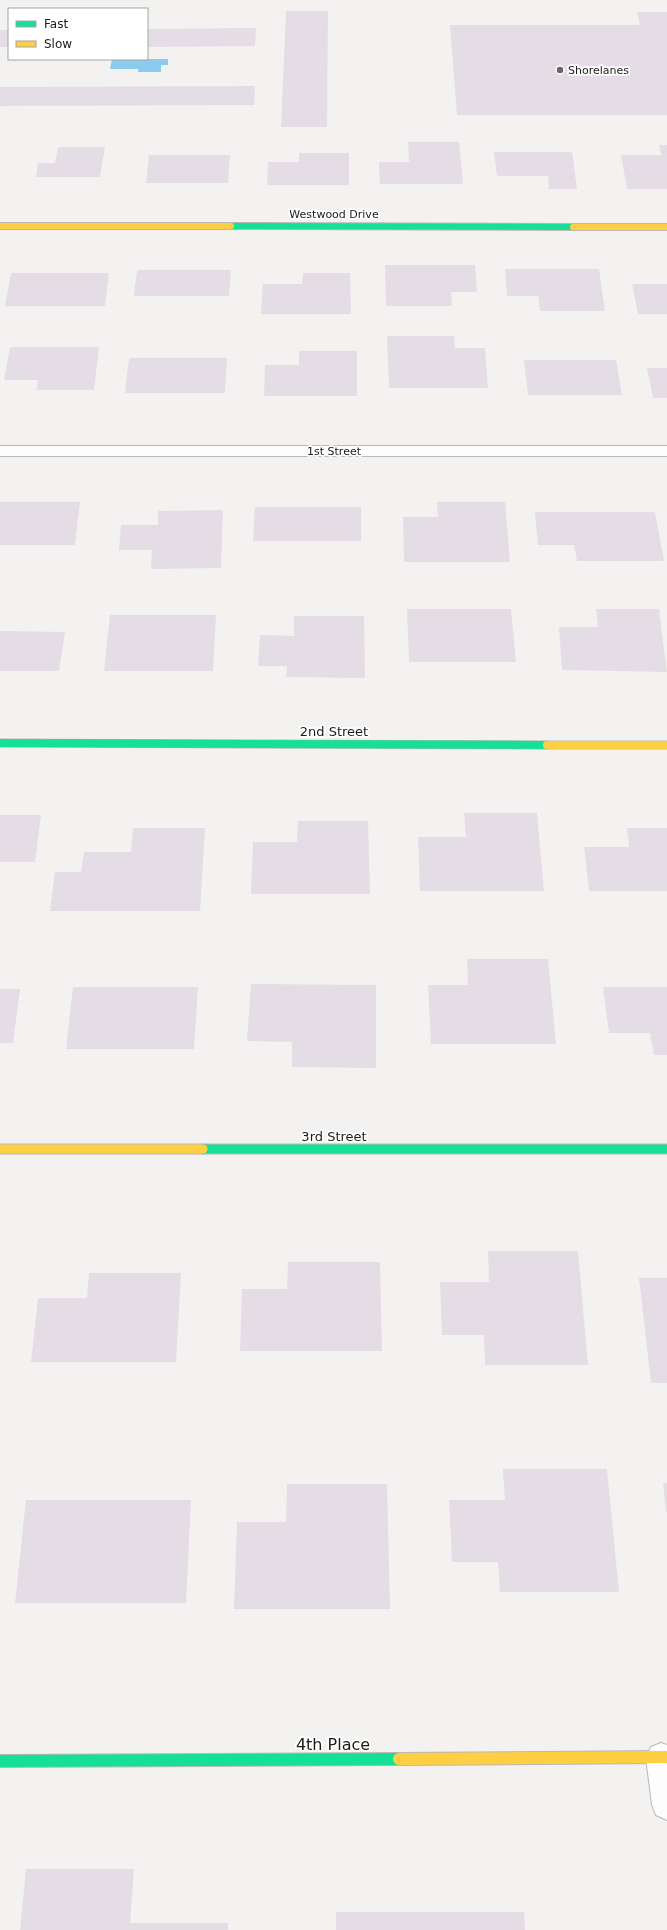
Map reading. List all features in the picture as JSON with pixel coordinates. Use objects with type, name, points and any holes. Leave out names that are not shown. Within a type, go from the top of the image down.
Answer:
[{"type":"street","name":"Westwood Drive","points":[[0,226],[667,226]]},
{"type":"street","name":"1st Street","points":[[0,451],[667,451]]},
{"type":"street","name":"2nd Street","points":[[0,743],[667,745]]},
{"type":"street","name":"3rd Street","points":[[0,1149],[667,1149]]},
{"type":"street","name":"4th Place","points":[[0,1761],[664,1757]]},
{"type":"street","points":[[664,1757],[667,1804]]},
{"type":"water","points":[[168,59],[168,65],[161,65],[161,72],[138,72],[138,69],[110,69],[112,60]]},
{"type":"building","points":[[286,11],[328,11],[327,127],[281,127]]},
{"type":"building","name":"Shorelanes","points":[[637,12],[667,12],[667,115],[457,115],[450,25],[640,25]]},
{"type":"building","points":[[256,28],[255,46],[148,47],[148,29]]},
{"type":"building","points":[[0,30],[8,30],[8,47],[0,47]]},
{"type":"building","points":[[255,86],[254,105],[0,106],[0,87]]},
{"type":"building","points":[[408,142],[459,142],[463,184],[380,184],[379,162],[409,162]]},
{"type":"building","points":[[659,145],[667,145],[667,189],[627,189],[621,155],[661,155]]},
{"type":"building","points":[[58,147],[105,147],[100,177],[36,177],[38,163],[55,163]]},
{"type":"building","points":[[494,152],[572,152],[577,189],[549,189],[548,176],[497,176]]},
{"type":"building","points":[[299,153],[349,153],[349,185],[267,185],[268,162],[299,162]]},
{"type":"building","points":[[149,155],[230,155],[228,183],[146,183]]},
{"type":"building","points":[[385,265],[475,265],[477,292],[451,292],[452,306],[386,306]]},
{"type":"building","points":[[505,269],[599,269],[605,311],[540,311],[538,296],[507,296]]},
{"type":"building","points":[[137,270],[231,270],[229,296],[134,296]]},
{"type":"building","points":[[11,273],[109,273],[105,306],[5,306]]},
{"type":"building","points":[[303,273],[350,273],[351,314],[261,314],[263,284],[302,284]]},
{"type":"building","points":[[632,284],[667,284],[667,314],[638,314]]},
{"type":"building","points":[[387,336],[454,336],[455,348],[485,348],[488,388],[389,388]]},
{"type":"building","points":[[10,347],[99,347],[94,390],[37,390],[38,380],[4,380]]},
{"type":"building","points":[[299,351],[357,351],[357,396],[264,396],[265,365],[299,365]]},
{"type":"building","points":[[129,358],[227,358],[225,393],[125,393]]},
{"type":"building","points":[[524,360],[616,360],[622,395],[528,395]]},
{"type":"building","points":[[647,368],[667,368],[667,398],[653,398]]},
{"type":"building","points":[[0,502],[80,502],[75,545],[0,545]]},
{"type":"building","points":[[437,502],[505,502],[510,562],[404,562],[403,517],[438,517]]},
{"type":"building","points":[[255,507],[361,507],[361,541],[253,541]]},
{"type":"building","points":[[223,510],[221,568],[151,569],[152,550],[119,550],[121,525],[158,525],[158,511]]},
{"type":"building","points":[[535,512],[655,512],[664,561],[577,561],[574,545],[538,545]]},
{"type":"building","points":[[407,609],[511,609],[516,662],[409,662]]},
{"type":"building","points":[[596,609],[659,609],[667,672],[562,670],[559,627],[598,627]]},
{"type":"building","points":[[110,615],[216,615],[213,671],[104,671]]},
{"type":"building","points":[[294,616],[364,616],[365,678],[286,677],[287,666],[258,666],[260,635],[294,636]]},
{"type":"building","points":[[0,631],[65,632],[59,671],[0,671]]},
{"type":"building","points":[[464,813],[537,813],[544,891],[420,891],[418,837],[466,837]]},
{"type":"building","points":[[0,815],[41,815],[35,862],[0,862]]},
{"type":"building","points":[[298,821],[368,821],[370,894],[251,894],[253,842],[297,842]]},
{"type":"building","points":[[133,828],[205,828],[200,911],[50,911],[55,872],[81,872],[84,852],[131,852]]},
{"type":"building","points":[[627,828],[667,828],[667,891],[589,891],[584,847],[629,847]]},
{"type":"building","points":[[467,959],[548,959],[556,1044],[431,1044],[428,985],[468,985]]},
{"type":"building","points":[[251,984],[376,985],[376,1068],[292,1067],[292,1042],[247,1041]]},
{"type":"building","points":[[73,987],[198,987],[194,1049],[66,1049]]},
{"type":"building","points":[[603,987],[667,987],[667,1055],[654,1055],[650,1033],[609,1033]]},
{"type":"building","points":[[0,989],[20,989],[13,1043],[0,1043]]},
{"type":"building","points":[[488,1251],[578,1251],[588,1365],[485,1365],[484,1335],[442,1335],[440,1282],[489,1282]]},
{"type":"building","points":[[288,1262],[380,1262],[382,1351],[240,1351],[242,1289],[287,1289]]},
{"type":"building","points":[[89,1273],[181,1273],[176,1362],[31,1362],[38,1298],[87,1298]]},
{"type":"building","points":[[639,1278],[667,1278],[667,1383],[651,1383]]},
{"type":"building","points":[[503,1469],[607,1469],[619,1592],[500,1592],[498,1562],[452,1562],[449,1500],[505,1500]]},
{"type":"building","points":[[663,1483],[667,1483],[667,1512],[666,1512]]},
{"type":"building","points":[[287,1484],[387,1484],[390,1609],[234,1609],[237,1522],[286,1522]]},
{"type":"building","points":[[26,1500],[191,1500],[186,1603],[15,1603]]},
{"type":"building","points":[[26,1869],[134,1869],[130,1923],[228,1923],[228,1930],[20,1930]]},
{"type":"building","points":[[336,1912],[524,1912],[525,1930],[336,1930]]},
{"type":"traffic: fast","points":[[231,226],[573,227]]},
{"type":"traffic: fast","points":[[0,743],[547,745]]},
{"type":"traffic: fast","points":[[203,1149],[667,1149]]},
{"type":"traffic: fast","points":[[0,1761],[399,1759]]},
{"type":"traffic: slow","points":[[0,226],[231,226]]},
{"type":"traffic: slow","points":[[573,227],[667,227]]},
{"type":"traffic: slow","points":[[547,745],[667,745]]},
{"type":"traffic: slow","points":[[0,1149],[203,1149]]},
{"type":"traffic: slow","points":[[399,1759],[667,1757]]},
{"type":"place","name":"Shorelanes","points":[[560,70]]}]
